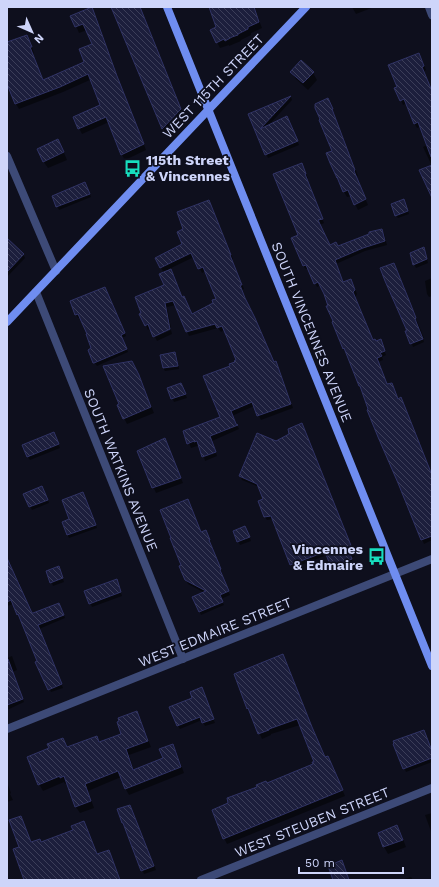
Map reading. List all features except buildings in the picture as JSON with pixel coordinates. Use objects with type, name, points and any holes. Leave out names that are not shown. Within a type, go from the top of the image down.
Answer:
[{"type":"main road","name":"SOUTH VINCENNES AVENUE","points":[[167,7],[432,666]]},
{"type":"main road","name":"WEST 115TH STREET","points":[[7,322],[306,7]]},
{"type":"street","points":[[429,7],[432,15]]},
{"type":"street","points":[[7,156],[56,271]]},
{"type":"street","name":"SOUTH WATKINS AVENUE","points":[[36,292],[183,658]]},
{"type":"street","name":"WEST EDMAIRE STREET","points":[[7,729],[432,559]]},
{"type":"street","name":"WEST STEUBEN STREET","points":[[201,880],[432,788]]},
{"type":"place","name":"115th Street & Vincennes","points":[[133,168]]},
{"type":"place","name":"Vincennes & Edmaire","points":[[376,557]]}]
